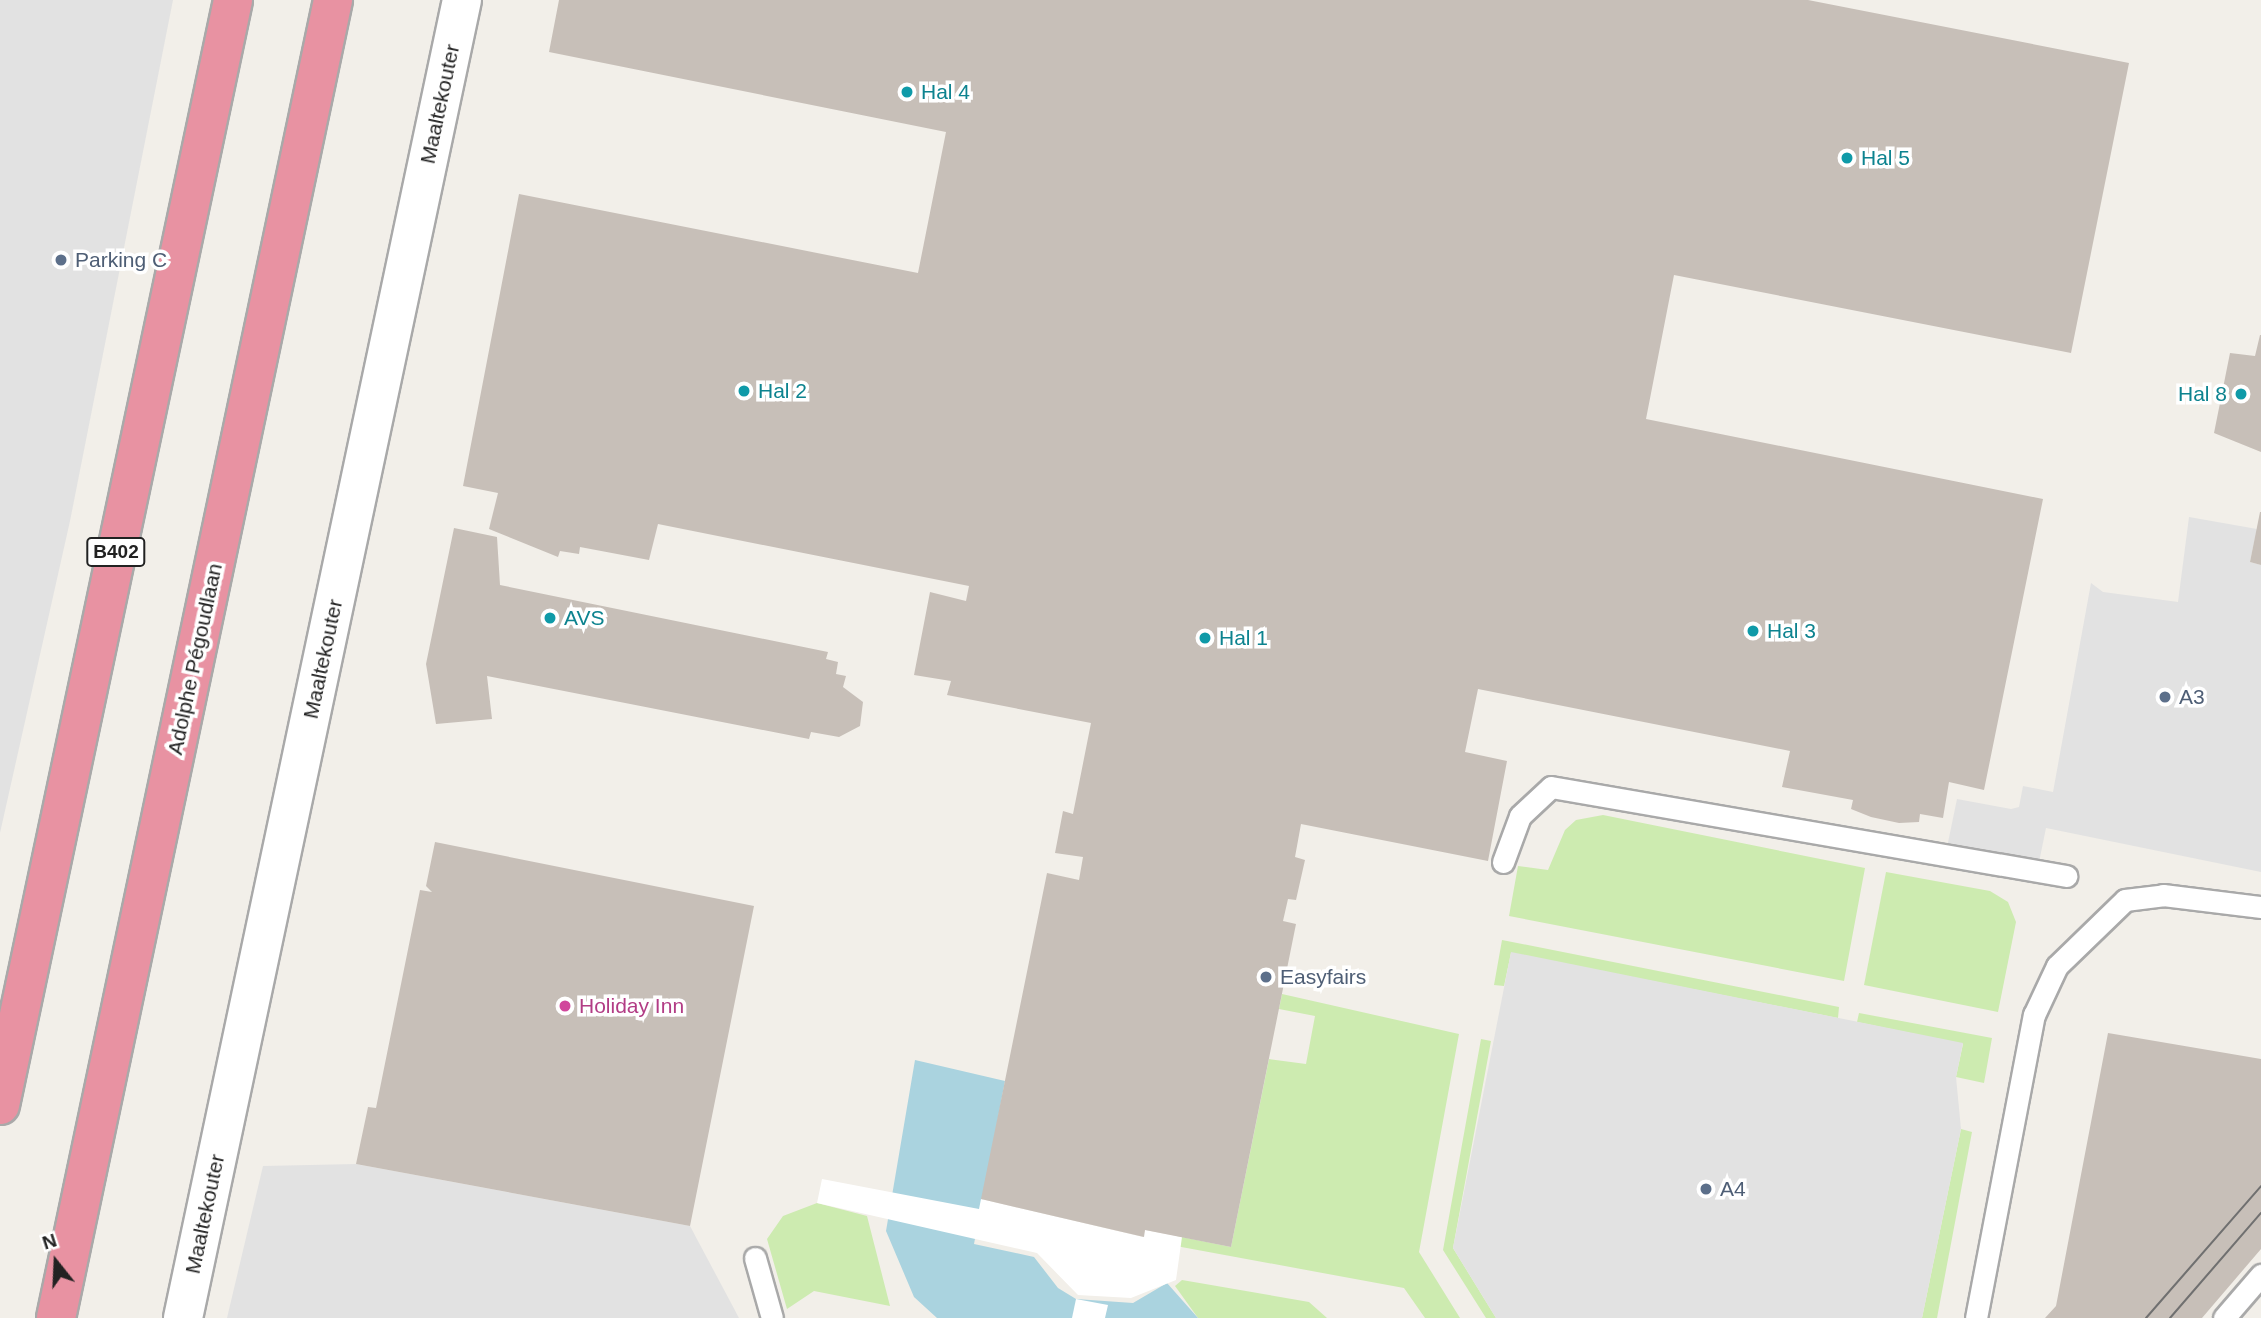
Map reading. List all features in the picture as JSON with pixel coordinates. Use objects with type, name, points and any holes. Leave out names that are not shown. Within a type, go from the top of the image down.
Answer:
[{"type":"highway","name":"B402","points":[[0,1105],[233,0]]},
{"type":"highway","name":"Adolphe Pégoudlaan","points":[[56,1318],[333,0]]},
{"type":"street","name":"Maaltekouter","points":[[183,1318],[462,0]]},
{"type":"lane","points":[[1503,862],[1520,816],[1551,787],[2067,876]]},
{"type":"lane","points":[[1976,1318],[2034,1015],[2057,966],[2125,901],[2173,895],[2261,906]]},
{"type":"lane","points":[[755,1258],[772,1318]]},
{"type":"lane","points":[[2224,1318],[2261,1275]]},
{"type":"green space","points":[[1603,815],[1865,868],[1844,981],[1509,916],[1518,866],[1548,870],[1565,830],[1576,820]]},
{"type":"green space","points":[[1886,872],[1990,891],[2008,902],[2016,922],[1998,1012],[1864,985]]},
{"type":"green space","points":[[1502,940],[1839,1007],[1838,1018],[1511,953],[1504,986],[1494,985]]},
{"type":"green space","points":[[1282,994],[1459,1034],[1419,1252],[1460,1318],[1425,1318],[1404,1288],[1176,1246],[1177,1236],[1231,1247],[1269,1059],[1306,1064],[1315,1016],[1279,1009]]},
{"type":"green space","points":[[1859,1013],[1992,1038],[1984,1083],[1956,1077],[1963,1044],[1857,1022]]},
{"type":"green space","points":[[1481,1039],[1491,1041],[1453,1248],[1496,1318],[1486,1318],[1443,1250]]},
{"type":"green space","points":[[1961,1129],[1972,1132],[1937,1318],[1922,1318]]},
{"type":"green space","points":[[817,1203],[867,1216],[890,1306],[814,1291],[787,1309],[767,1239],[783,1216]]},
{"type":"green space","points":[[1182,1280],[1309,1302],[1327,1318],[1198,1318],[1175,1286]]},
{"type":"shaded area","name":"Parking C","points":[[0,0],[173,0],[70,521],[0,833]]},
{"type":"shaded area","name":"A3","points":[[2189,517],[2257,529],[2250,562],[2261,565],[2261,872],[2046,828],[2037,872],[1945,857],[1957,799],[2011,809],[2019,807],[2023,786],[2053,792],[2091,583],[2103,592],[2178,602]]},
{"type":"shaded area","name":"A4","points":[[1511,952],[1963,1043],[1956,1077],[1961,1129],[1922,1318],[1496,1318],[1453,1248]]},
{"type":"shaded area","points":[[356,1164],[690,1226],[739,1318],[227,1318],[263,1166]]},
{"type":"water","points":[[915,1060],[1005,1081],[974,1244],[1034,1257],[1058,1288],[1076,1299],[1133,1303],[1167,1283],[1198,1318],[937,1318],[914,1297],[886,1231]]},
{"type":"pier","points":[[822,1179],[979,1209],[981,1199],[1143,1237],[1145,1230],[1182,1237],[1176,1280],[1131,1298],[1078,1295],[1037,1253],[817,1203]]},
{"type":"pier","points":[[1076,1299],[1108,1305],[1105,1318],[1072,1318]]},
{"type":"building","points":[[559,0],[1808,0],[2129,63],[2071,353],[1674,275],[1646,419],[2043,499],[1984,790],[1949,782],[1943,818],[1920,814],[1919,822],[1899,823],[1851,809],[1853,800],[1782,787],[1790,751],[1478,689],[1465,752],[1507,761],[1488,861],[1301,824],[1295,857],[1305,860],[1296,900],[1288,899],[1283,921],[1296,924],[1231,1247],[1145,1230],[1144,1237],[981,1199],[1047,873],[1079,880],[1083,857],[1055,853],[1063,811],[1073,814],[1091,723],[947,695],[951,681],[914,675],[930,592],[966,601],[969,586],[658,524],[649,560],[580,547],[579,554],[560,551],[558,557],[489,529],[498,493],[463,486],[519,194],[918,273],[946,132],[549,52]]},
{"type":"building","name":"Hal 8","points":[[2260,335],[2261,452],[2214,433],[2230,353],[2255,356]]},
{"type":"building","points":[[2261,512],[2261,565],[2250,562]]},
{"type":"building","name":"AVS","points":[[454,528],[497,537],[500,585],[828,652],[826,659],[838,662],[836,674],[846,676],[843,687],[863,702],[860,726],[839,737],[811,732],[809,739],[487,676],[492,719],[436,724],[426,664]]},
{"type":"building","name":"Holiday Inn","points":[[435,842],[754,906],[690,1226],[356,1164],[368,1107],[376,1108],[420,890],[432,892],[426,886]]},
{"type":"building","points":[[2108,1033],[2261,1059],[2261,1249],[2202,1318],[2045,1318],[2056,1306]]},
{"type":"tram line","points":[[2146,1318],[2261,1186]]},
{"type":"tram line","points":[[2170,1318],[2261,1213]]},
{"type":"place","name":"Hal 4","points":[[907,92]]},
{"type":"place","name":"Hal 5","points":[[1847,158]]},
{"type":"place","name":"Parking C","points":[[61,260]]},
{"type":"place","name":"Hal 2","points":[[744,391]]},
{"type":"place","name":"Hal 8","points":[[2241,394]]},
{"type":"place","name":"AVS","points":[[550,618]]},
{"type":"place","name":"Hal 3","points":[[1753,631]]},
{"type":"place","name":"Hal 1","points":[[1205,638]]},
{"type":"place","name":"A3","points":[[2165,697]]},
{"type":"place","name":"Easyfairs","points":[[1266,977]]},
{"type":"place","name":"Holiday Inn","points":[[565,1006]]},
{"type":"place","name":"A4","points":[[1706,1189]]}]
